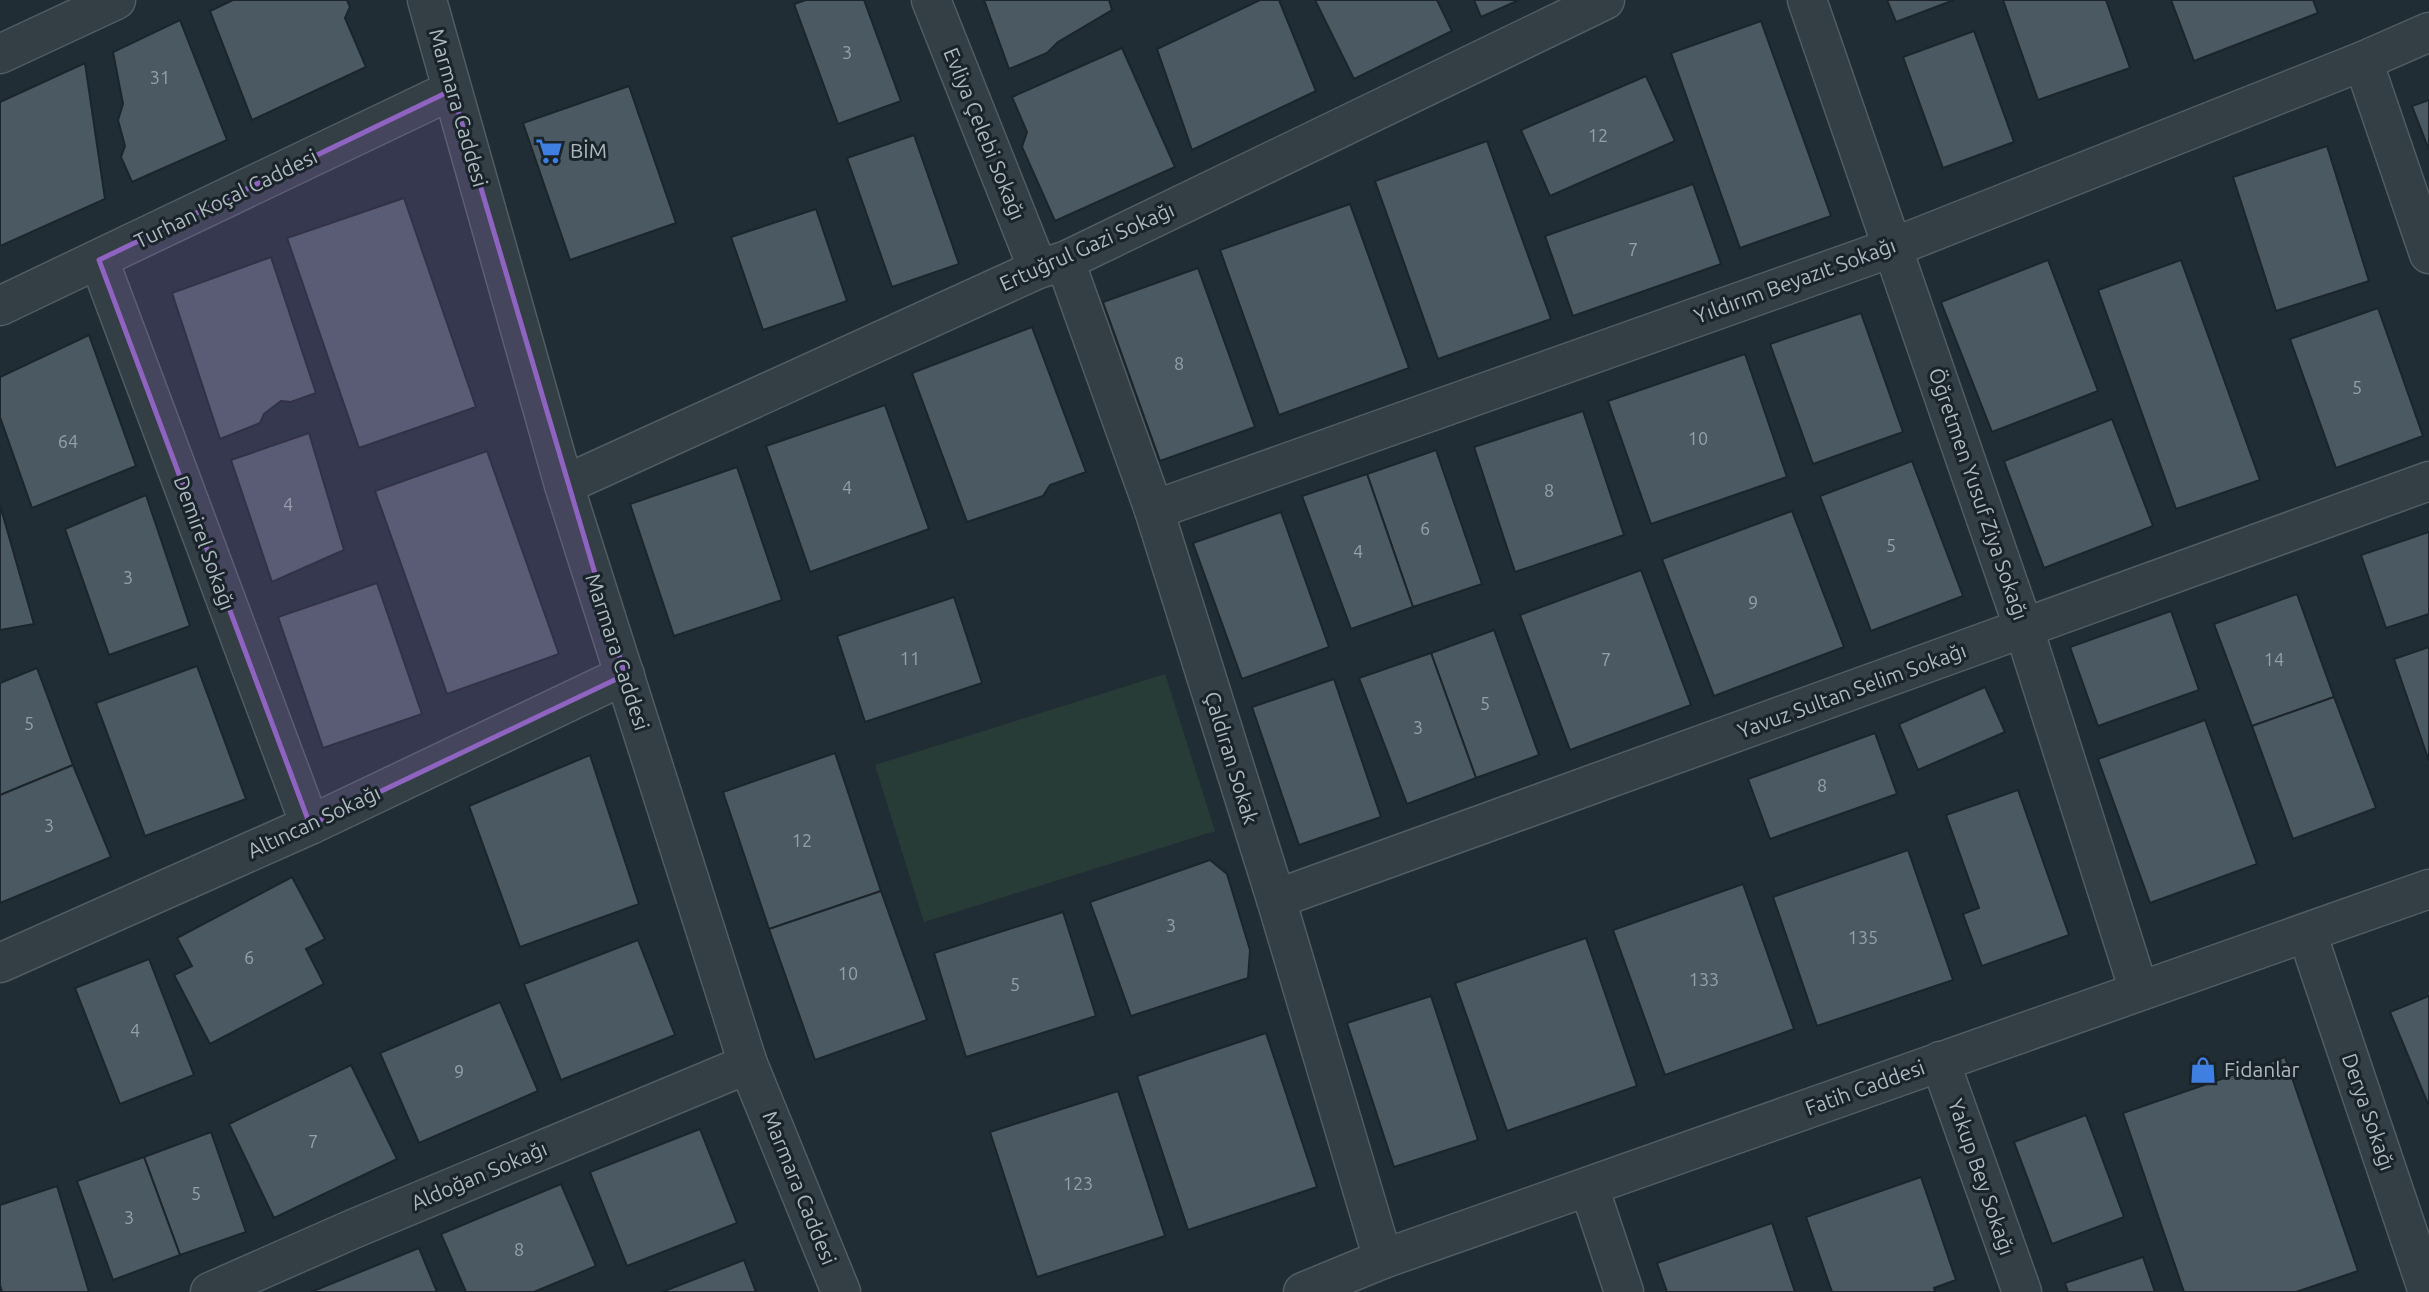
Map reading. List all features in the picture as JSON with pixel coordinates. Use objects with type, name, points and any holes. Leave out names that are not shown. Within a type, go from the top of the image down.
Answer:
[{"type":"street","points":[[0,54],[116,0]]},
{"type":"street","name":"Marmara Caddesi","points":[[428,0],[564,485],[748,1064],[841,1292]]},
{"type":"street","name":"Evliya Çelebi Sokağı","points":[[931,0],[1051,265]]},
{"type":"street","name":"Ertuğrul Gazi Sokağı","points":[[564,485],[1051,265],[1605,0]]},
{"type":"street","name":"Öğretmen Yusuf Ziya Sokağı","points":[[1807,0],[2024,629],[2139,991]]},
{"type":"street","name":"Yıldırım Beyazıt Sokağı","points":[[1154,510],[1894,247],[2363,61],[2429,32]]},
{"type":"street","points":[[2363,61],[2429,254]]},
{"type":"street","name":"Turhan Koçal Caddesi","points":[[0,306],[452,90]]},
{"type":"street","name":"Demirel Sokağı","points":[[99,260],[310,825]]},
{"type":"street","name":"Çaldıran Sokak","points":[[1051,265],[1154,510],[1276,899],[1383,1259]]},
{"type":"street","name":"Yavuz Sultan Selim Sokağı","points":[[1276,899],[2429,481]]},
{"type":"street","name":"Altıncan Sokağı","points":[[0,963],[310,825],[625,675]]},
{"type":"street","name":"Fatih Caddesi","points":[[1303,1292],[1383,1259],[2429,889]]},
{"type":"street","name":"Derya Sokağı","points":[[2307,933],[2428,1292]]},
{"type":"street","name":"Yakup Bey Sokağı","points":[[1940,1061],[2022,1292]]},
{"type":"street","name":"Aldoğan Sokağı","points":[[210,1292],[353,1229],[748,1064]]},
{"type":"street","points":[[1589,1187],[1624,1292]]},
{"type":"highlighted area","points":[[452,90],[625,675],[310,825],[99,260]]},
{"type":"green space","points":[[1165,674],[1215,831],[924,922],[875,765]]},
{"type":"building","points":[[233,0],[347,0],[350,7],[345,18],[366,67],[252,120],[210,11]]},
{"type":"building","points":[[806,0],[864,0],[901,101],[838,124],[794,4]]},
{"type":"building","points":[[984,0],[1109,0],[1112,10],[1058,42],[1047,53],[1009,69]]},
{"type":"building","points":[[1260,0],[1279,0],[1316,91],[1192,150],[1157,49]]},
{"type":"building","points":[[1315,0],[1437,0],[1452,31],[1354,79]]},
{"type":"building","points":[[1474,0],[1519,0],[1481,17]]},
{"type":"building","points":[[1887,0],[1954,0],[1896,22]]},
{"type":"building","points":[[2003,0],[2106,0],[2130,68],[2038,100]]},
{"type":"building","points":[[2171,0],[2313,0],[2318,13],[2194,61]]},
{"type":"building","points":[[180,20],[227,140],[132,182],[121,157],[125,146],[118,120],[123,104],[113,52]]},
{"type":"building","points":[[1761,21],[1831,216],[1740,248],[1671,53]]},
{"type":"building","points":[[1974,31],[2014,142],[1943,168],[1903,57]]},
{"type":"building","points":[[1122,48],[1175,167],[1055,221],[1022,147],[1027,132],[1012,97]]},
{"type":"building","points":[[85,63],[105,199],[0,246],[0,102]]},
{"type":"building","points":[[1646,76],[1675,141],[1550,196],[1521,130]]},
{"type":"building","points":[[629,86],[676,223],[570,260],[523,123]]},
{"type":"building","points":[[2429,100],[2429,150],[2412,106]]},
{"type":"building","points":[[914,135],[959,264],[892,287],[847,158]]},
{"type":"building","points":[[1487,141],[1551,319],[1438,359],[1375,181]]},
{"type":"building","points":[[2327,146],[2369,281],[2276,311],[2233,177]]},
{"type":"building","points":[[1693,184],[1721,264],[1573,316],[1545,236]]},
{"type":"building","points":[[404,198],[476,407],[359,448],[287,238]]},
{"type":"building","points":[[1350,204],[1409,368],[1279,415],[1220,250]]},
{"type":"building","points":[[816,209],[847,301],[763,330],[731,237]]},
{"type":"building","points":[[271,257],[316,393],[291,402],[281,401],[264,414],[260,423],[220,439],[172,293]]},
{"type":"building","points":[[2048,260],[2098,391],[1992,432],[1941,302]]},
{"type":"building","points":[[2181,260],[2260,480],[2176,509],[2098,290]]},
{"type":"building","points":[[1198,268],[1255,427],[1160,461],[1103,302]]},
{"type":"building","points":[[2378,308],[2423,436],[2336,468],[2290,339]]},
{"type":"building","points":[[1861,313],[1903,432],[1813,464],[1770,344]]},
{"type":"building","points":[[1032,327],[1086,472],[1050,485],[1043,496],[967,522],[912,373]]},
{"type":"building","points":[[89,335],[136,466],[32,508],[0,417],[0,377]]},
{"type":"building","points":[[1745,354],[1787,477],[1651,524],[1608,401]]},
{"type":"building","points":[[885,405],[929,529],[810,572],[766,446]]},
{"type":"building","points":[[1583,411],[1624,535],[1515,572],[1474,447]]},
{"type":"building","points":[[2112,419],[2153,526],[2044,568],[2004,461]]},
{"type":"building","points":[[309,433],[344,550],[272,582],[231,460]]},
{"type":"building","points":[[1436,450],[1482,584],[1413,607],[1367,474]]},
{"type":"building","points":[[487,451],[559,654],[447,694],[375,491]]},
{"type":"building","points":[[1912,461],[1963,596],[1871,631],[1820,496]]},
{"type":"building","points":[[737,467],[782,600],[674,636],[630,504]]},
{"type":"building","points":[[1367,474],[1413,607],[1351,629],[1302,496]]},
{"type":"building","points":[[146,495],[190,626],[109,655],[65,529]]},
{"type":"building","points":[[0,505],[34,624],[0,630]]},
{"type":"building","points":[[1792,511],[1844,647],[1714,696],[1662,559]]},
{"type":"building","points":[[1281,512],[1329,647],[1242,679],[1193,543]]},
{"type":"building","points":[[2429,532],[2429,614],[2386,628],[2361,555]]},
{"type":"building","points":[[1641,570],[1691,705],[1570,750],[1520,615]]},
{"type":"building","points":[[377,583],[422,714],[323,748],[278,617]]},
{"type":"building","points":[[2297,594],[2334,697],[2252,726],[2214,624]]},
{"type":"building","points":[[954,597],[982,683],[865,722],[837,636]]},
{"type":"building","points":[[2171,611],[2199,690],[2098,726],[2070,647]]},
{"type":"building","points":[[1494,630],[1539,755],[1476,778],[1431,653]]},
{"type":"building","points":[[2429,647],[2429,761],[2394,659]]},
{"type":"building","points":[[1431,653],[1476,778],[1407,804],[1359,678]]},
{"type":"building","points":[[197,666],[246,799],[145,836],[96,703]]},
{"type":"building","points":[[37,668],[73,765],[0,795],[0,683]]},
{"type":"building","points":[[1334,679],[1381,817],[1299,845],[1252,707]]},
{"type":"building","points":[[1985,687],[2005,732],[1918,770],[1899,724]]},
{"type":"building","points":[[2334,697],[2376,808],[2293,839],[2252,726]]},
{"type":"building","points":[[2205,720],[2257,864],[2150,903],[2098,759]]},
{"type":"building","points":[[1875,733],[1897,794],[1770,839],[1748,779]]},
{"type":"building","points":[[835,753],[881,891],[769,929],[723,792]]},
{"type":"building","points":[[590,755],[639,904],[520,947],[469,806]]},
{"type":"building","points":[[73,765],[111,857],[0,903],[0,795]]},
{"type":"building","points":[[2018,790],[2069,935],[1982,966],[1963,914],[1979,908],[1946,815]]},
{"type":"building","points":[[1908,850],[1953,980],[1817,1026],[1773,897]]},
{"type":"building","points":[[1210,860],[1227,874],[1250,950],[1248,978],[1131,1016],[1090,902]]},
{"type":"building","points":[[292,877],[325,939],[306,949],[324,984],[210,1044],[174,975],[192,966],[177,938]]},
{"type":"building","points":[[1743,884],[1794,1029],[1665,1075],[1613,930]]},
{"type":"building","points":[[881,891],[927,1020],[815,1060],[769,929]]},
{"type":"building","points":[[1063,912],[1096,1016],[966,1057],[934,953]]},
{"type":"building","points":[[1586,938],[1637,1086],[1507,1131],[1455,983]]},
{"type":"building","points":[[638,940],[675,1035],[561,1080],[524,984]]},
{"type":"building","points":[[149,959],[194,1075],[120,1104],[75,988]]},
{"type":"building","points":[[1431,996],[1478,1140],[1394,1167],[1347,1023]]},
{"type":"building","points":[[2429,996],[2429,1106],[2390,1012]]},
{"type":"building","points":[[500,1002],[538,1091],[419,1143],[380,1053]]},
{"type":"building","points":[[1266,1033],[1317,1187],[1188,1230],[1137,1076]]},
{"type":"building","points":[[2285,1057],[2358,1271],[2296,1292],[2184,1292],[2123,1113]]},
{"type":"building","points":[[351,1065],[397,1159],[274,1218],[229,1124]]},
{"type":"building","points":[[1118,1091],[1165,1236],[1037,1277],[990,1132]]},
{"type":"building","points":[[2086,1115],[2124,1217],[2052,1244],[2014,1142]]},
{"type":"building","points":[[700,1129],[737,1223],[627,1266],[590,1172]]},
{"type":"building","points":[[211,1132],[246,1232],[180,1255],[144,1157]]},
{"type":"building","points":[[144,1157],[180,1255],[113,1280],[77,1181]]},
{"type":"building","points":[[1921,1177],[1956,1280],[1934,1288],[1935,1292],[1832,1292],[1806,1217]]},
{"type":"building","points":[[561,1184],[596,1266],[534,1292],[466,1292],[441,1234]]},
{"type":"building","points":[[57,1186],[89,1292],[2,1292],[0,1205]]},
{"type":"building","points":[[1772,1223],[1795,1292],[1667,1292],[1657,1263]]},
{"type":"building","points":[[419,1248],[437,1292],[311,1292]]},
{"type":"building","points":[[2143,1257],[2155,1292],[2068,1292],[2065,1283]]},
{"type":"building","points":[[744,1260],[756,1292],[662,1292]]},
{"type":"place","name":"BİM","points":[[549,151]]},
{"type":"place","name":"Fidanlar","points":[[2203,1070]]}]
